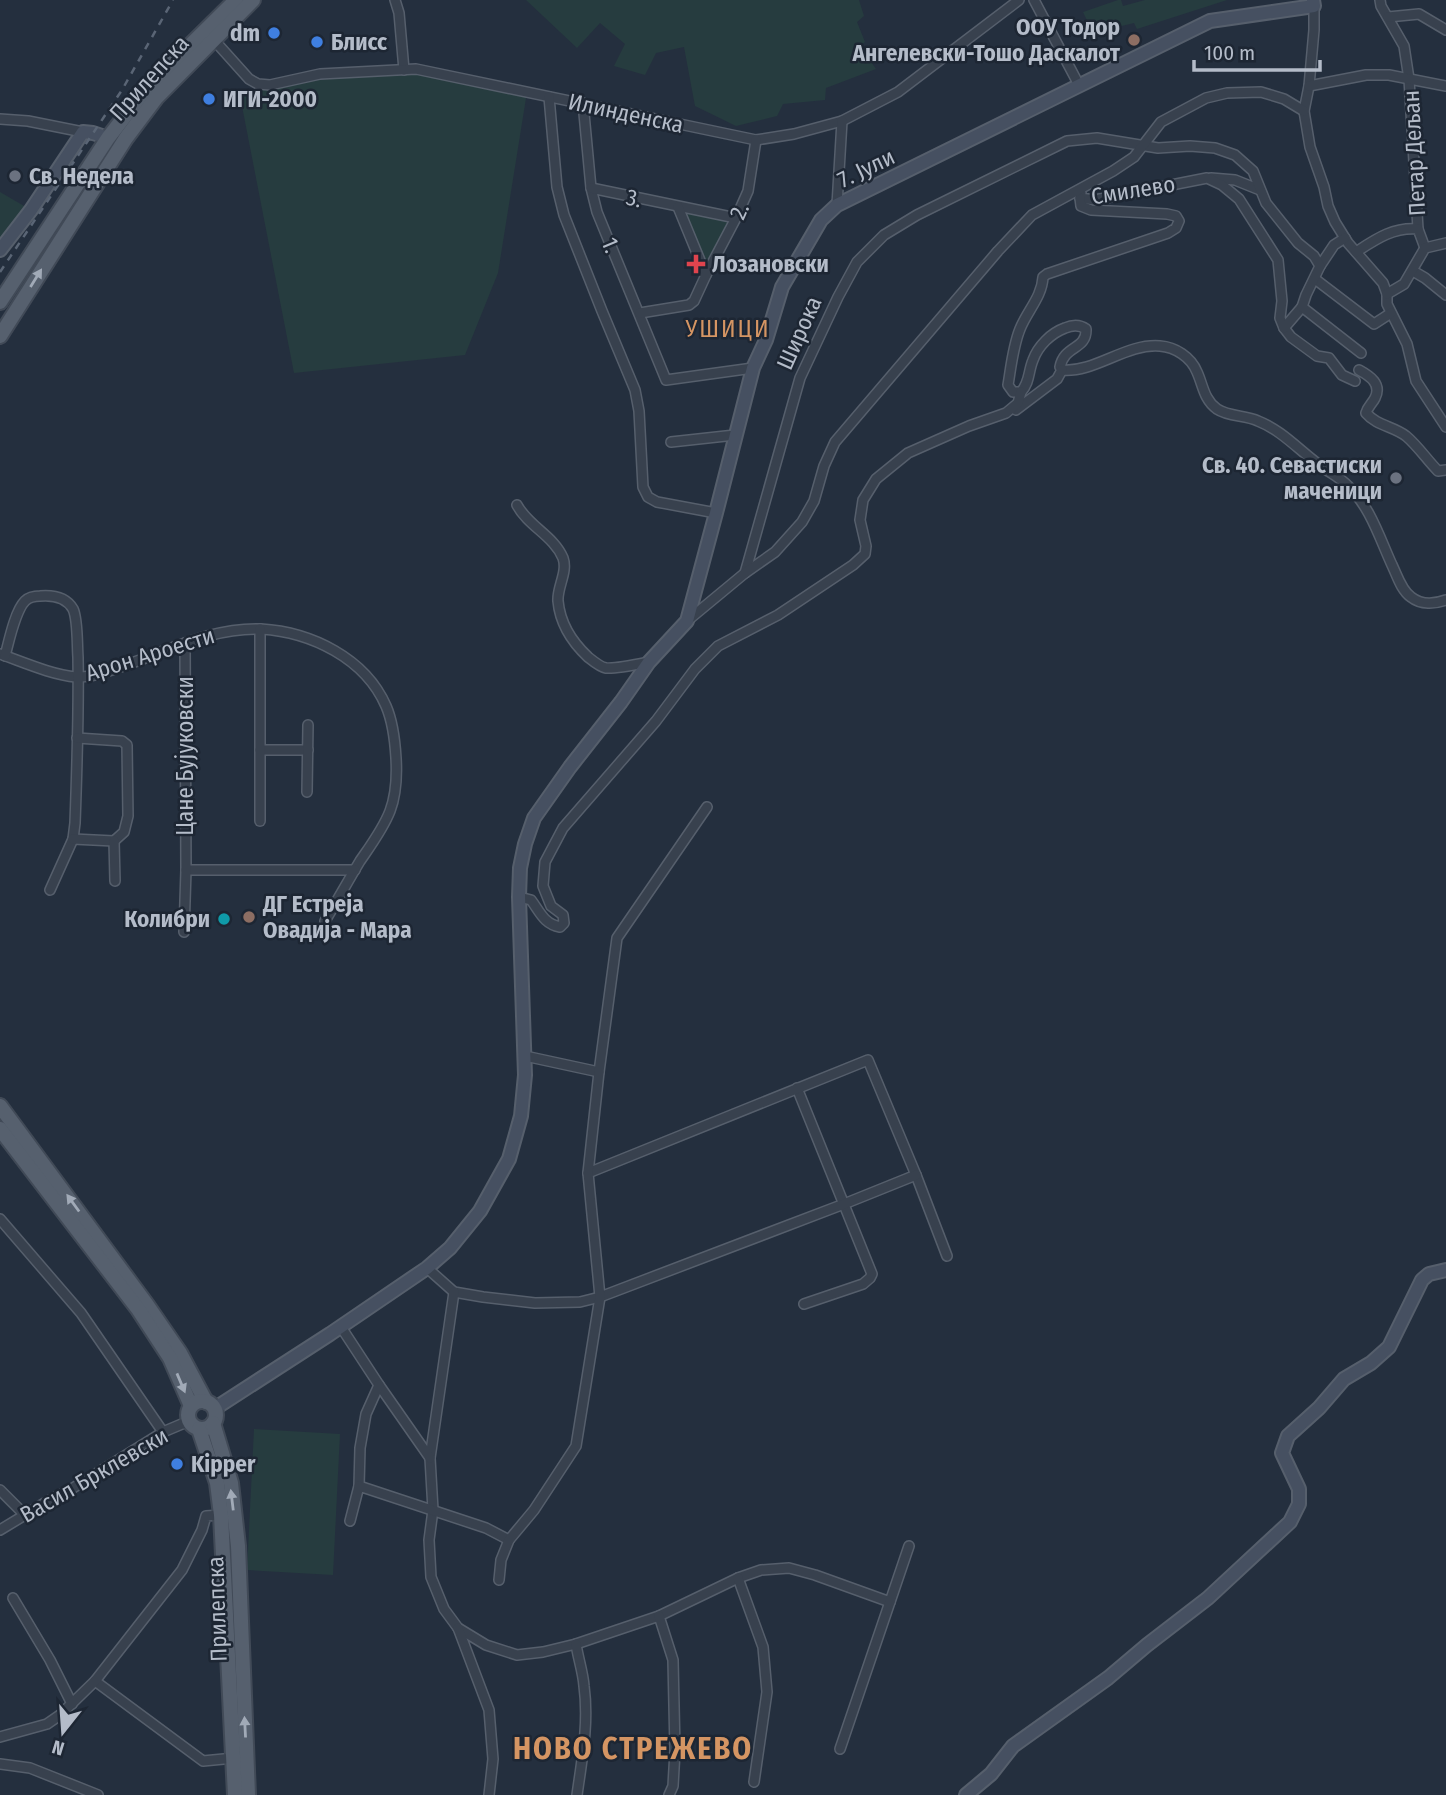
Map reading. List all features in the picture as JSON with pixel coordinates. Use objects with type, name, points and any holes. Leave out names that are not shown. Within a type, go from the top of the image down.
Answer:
[{"type":"main road","name":"Прилепска","points":[[0,302],[108,138],[146,89],[236,0]]},
{"type":"main road","name":"Прилепска","points":[[0,336],[126,138],[156,98],[253,0]]},
{"type":"main road","name":"Прилепска","points":[[0,1106],[148,1304],[180,1353],[202,1415],[231,1483],[238,1546],[248,1795]]},
{"type":"main road","name":"Прилепска","points":[[0,1129],[138,1309],[202,1415],[221,1515],[235,1795]]},
{"type":"street","points":[[395,0],[399,13],[404,70]]},
{"type":"street","name":"Илинденска","points":[[214,40],[249,79],[258,85],[320,74],[416,69],[755,140],[794,134],[842,121],[898,92],[1019,0]]},
{"type":"street","points":[[1034,0],[1079,85]]},
{"type":"street","name":"Петар Дељан","points":[[1380,0],[1404,46],[1409,79],[1418,229],[1425,248]]},
{"type":"street","points":[[1313,3],[1314,30],[1304,111],[1310,147],[1328,206],[1345,238],[1382,283],[1387,294],[1387,304],[1407,344],[1416,381],[1446,426]]},
{"type":"street","name":"7. Јули","points":[[687,621],[753,368],[766,340],[782,287],[821,220],[837,205],[1210,21],[1313,3]]},
{"type":"street","points":[[1388,17],[1419,14],[1446,30]]},
{"type":"street","points":[[1309,86],[1366,75],[1389,75],[1446,86]]},
{"type":"street","points":[[202,1415],[341,1327],[427,1268],[450,1248],[480,1211],[509,1159],[521,1116],[525,1056],[520,868],[534,818],[649,663],[687,621],[775,552],[802,522],[814,501],[824,466],[835,442],[1032,215],[1081,193],[1134,157],[1161,122],[1206,98],[1227,93],[1261,92],[1284,99],[1304,111]]},
{"type":"street","points":[[550,97],[557,187],[564,215],[635,390],[639,411],[643,487],[648,497],[657,502],[716,513]]},
{"type":"street","name":"1.","points":[[583,103],[591,188],[597,212],[666,380],[753,368]]},
{"type":"street","points":[[0,119],[28,121],[108,138]]},
{"type":"street","points":[[837,205],[842,121]]},
{"type":"street","points":[[0,250],[31,210],[83,132]]},
{"type":"street","name":"Широка","points":[[745,573],[800,378],[838,297],[857,262],[884,235],[917,215],[1067,141],[1097,138],[1158,148],[1214,148],[1235,155],[1253,171],[1266,203],[1320,266]]},
{"type":"street","name":"2.","points":[[640,313],[690,306],[695,301],[748,191],[755,140]]},
{"type":"street","points":[[1207,178],[1239,200],[1278,260],[1282,301],[1280,317],[1284,328],[1291,337],[1317,356],[1329,358],[1342,375],[1355,381]]},
{"type":"street","name":"Смилево","points":[[1081,193],[1096,200],[1207,178],[1235,180],[1260,190]]},
{"type":"street","name":"3.","points":[[591,188],[737,218]]},
{"type":"street","points":[[1021,392],[1013,393],[1008,385],[1010,372],[1020,328],[1042,289],[1042,277],[1168,233],[1176,228],[1179,221],[1176,216],[1167,214],[1091,210],[1081,206],[1081,193]]},
{"type":"street","points":[[678,207],[706,275]]},
{"type":"street","name":"Петар Дељан","points":[[1356,253],[1382,235],[1405,228],[1418,229]]},
{"type":"street","points":[[1284,328],[1302,307],[1320,266],[1334,245],[1345,238]]},
{"type":"street","points":[[1387,294],[1404,284],[1425,248],[1446,243]]},
{"type":"street","points":[[1413,271],[1446,295]]},
{"type":"street","points":[[1315,279],[1374,324],[1391,313]]},
{"type":"street","points":[[1302,307],[1361,353]]},
{"type":"street","points":[[519,897],[531,900],[545,921],[560,927],[564,923],[563,915],[551,906],[543,886],[545,862],[563,828],[656,721],[695,669],[718,646],[778,615],[853,565],[865,554],[866,546],[860,520],[863,500],[876,478],[908,453],[969,426],[1020,409],[1057,379],[1065,354],[1085,340],[1086,329],[1081,325],[1063,328],[1041,346],[1033,359],[1027,385],[1021,392],[1018,403],[1006,413]]},
{"type":"street","points":[[1062,370],[1072,371],[1148,346],[1161,346],[1180,352],[1197,370],[1208,400],[1218,410],[1255,419],[1276,429],[1348,485],[1364,506],[1401,585],[1410,597],[1424,603],[1446,600]]},
{"type":"street","points":[[1359,370],[1372,378],[1377,386],[1377,395],[1367,407],[1366,413],[1369,417],[1406,437],[1438,471],[1446,470]]},
{"type":"street","points":[[671,442],[735,435]]},
{"type":"street","points":[[517,505],[562,556],[564,572],[558,600],[566,630],[578,647],[595,663],[606,668],[649,663]]},
{"type":"street","points":[[2,655],[26,599],[31,596],[59,597],[74,611],[78,677],[77,783],[73,839],[50,890]]},
{"type":"street","points":[[260,629],[260,821]]},
{"type":"street","name":"Арон Ароести","points":[[2,655],[78,677],[102,673],[223,632],[260,629],[295,635],[344,655],[368,677],[386,706],[395,739],[397,777],[390,810],[325,921]]},
{"type":"street","name":"Цане Бујуковски","points":[[184,932],[185,643]]},
{"type":"street","points":[[307,792],[308,725]]},
{"type":"street","points":[[73,839],[114,841],[124,832],[128,816],[127,745],[122,741],[77,738]]},
{"type":"street","points":[[260,750],[308,750]]},
{"type":"street","points":[[499,1580],[501,1560],[509,1540],[534,1510],[576,1446],[600,1297],[588,1172],[617,938],[707,807]]},
{"type":"street","points":[[114,841],[115,881]]},
{"type":"street","points":[[186,870],[355,870]]},
{"type":"street","points":[[525,1056],[599,1072]]},
{"type":"street","points":[[588,1172],[868,1060],[947,1256]]},
{"type":"street","points":[[797,1087],[872,1274],[863,1284],[804,1304]]},
{"type":"street","points":[[427,1268],[454,1292],[512,1302],[580,1302],[600,1297],[916,1175]]},
{"type":"street","points":[[0,1219],[81,1313],[163,1432]]},
{"type":"street","points":[[966,1795],[991,1774],[1013,1746],[1108,1678],[1208,1598],[1290,1522],[1299,1504],[1299,1489],[1282,1452],[1288,1436],[1319,1408],[1344,1380],[1371,1363],[1389,1347],[1422,1280],[1429,1274],[1446,1270]]},
{"type":"street","points":[[454,1292],[430,1458],[433,1510],[429,1539],[431,1577],[444,1609],[458,1628],[489,1710],[492,1735],[489,1795]]},
{"type":"street","points":[[341,1327],[430,1458]]},
{"type":"street","points":[[350,1521],[359,1486],[359,1448],[366,1414],[379,1385]]},
{"type":"street","name":"Васил Брклевски","points":[[0,1530],[163,1432],[202,1415]]},
{"type":"street","points":[[359,1486],[486,1528],[509,1540]]},
{"type":"street","points":[[0,1490],[25,1515]]},
{"type":"street","points":[[0,1737],[47,1724],[95,1681],[182,1570],[206,1516],[221,1515]]},
{"type":"street","points":[[840,1749],[909,1546]]},
{"type":"street","points":[[458,1628],[486,1645],[517,1655],[543,1652],[576,1644],[659,1616],[738,1578],[761,1570],[789,1568],[890,1602]]},
{"type":"street","points":[[738,1578],[763,1647],[767,1692],[754,1782]]},
{"type":"street","points":[[13,1598],[50,1660],[72,1704]]},
{"type":"street","points":[[659,1616],[673,1660],[674,1775],[669,1795]]},
{"type":"street","points":[[576,1644],[584,1686],[586,1717],[577,1795]]},
{"type":"street","points":[[95,1681],[203,1761],[234,1758]]},
{"type":"street","points":[[0,1765],[30,1768],[98,1795]]},
{"type":"green space","points":[[526,0],[859,0],[864,16],[857,22],[865,42],[860,46],[876,69],[826,88],[825,100],[783,104],[777,116],[736,126],[695,106],[684,47],[656,53],[645,75],[614,66],[625,44],[600,23],[577,48]]},
{"type":"green space","points":[[1121,0],[1123,6],[1145,0],[1227,0],[1137,29],[1134,23],[1093,33],[1083,12]]},
{"type":"green space","points":[[416,69],[527,92],[498,273],[465,355],[294,373],[240,96],[303,77]]},
{"type":"green space","points":[[0,192],[31,210],[0,250]]},
{"type":"green space","points":[[678,207],[736,218],[706,275]]},
{"type":"green space","points":[[254,1429],[340,1434],[333,1575],[247,1570]]},
{"type":"railway","points":[[0,272],[122,90],[173,0]]},
{"type":"place","name":"dm","points":[[274,33]]},
{"type":"place","name":"ООУ Тодор Ангелевски-Тошо Даскалот","points":[[1134,40]]},
{"type":"place","name":"Блисс","points":[[317,42]]},
{"type":"place","name":"ИГИ-2000","points":[[209,99]]},
{"type":"place","name":"Св. Недела","points":[[15,176]]},
{"type":"place","name":"Лозановски","points":[[696,264]]},
{"type":"place","name":"Св. 40. Севастиски маченици","points":[[1396,478]]},
{"type":"place","name":"ДГ Естреја Овадија - Мара","points":[[249,917]]},
{"type":"place","name":"Колибри","points":[[224,919]]},
{"type":"place","name":"Kipper","points":[[177,1464]]},
{"type":"district","name":"УШИЦИ","points":[[728,329]]},
{"type":"district","name":"НОВО СТРЕЖЕВО","points":[[633,1749]]}]
